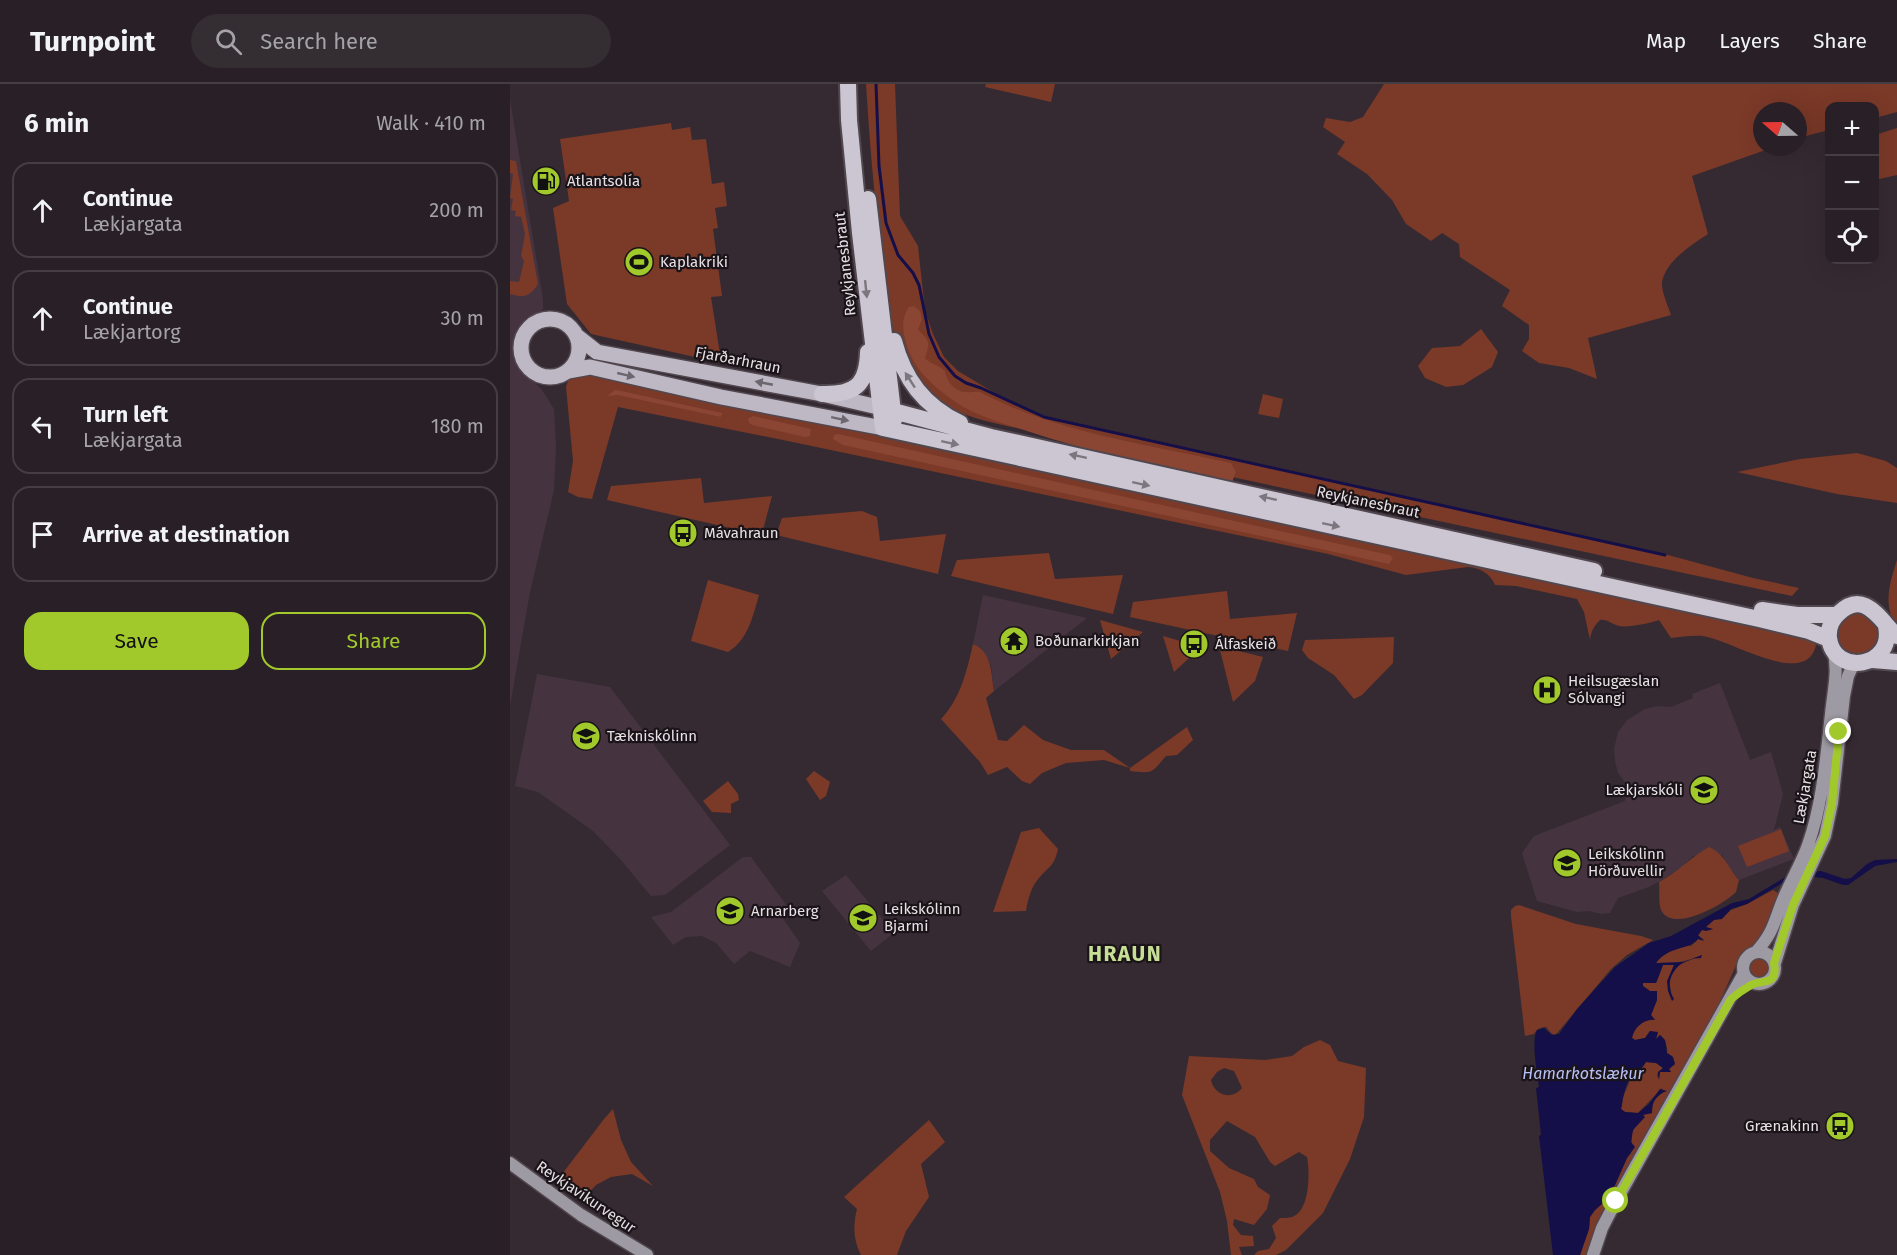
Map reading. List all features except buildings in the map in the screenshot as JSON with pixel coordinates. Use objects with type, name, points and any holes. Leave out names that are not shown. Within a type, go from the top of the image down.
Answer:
[{"type":"highway","name":"Reykjanesbraut","points":[[848,84],[849,120],[868,315],[888,410]]},
{"type":"highway","name":"Reykjanesbraut","points":[[860,84],[863,156],[878,281],[888,429],[1748,617],[1809,632],[1831,644]]},
{"type":"highway","points":[[878,281],[899,360],[912,385],[922,398],[946,417],[991,437]]},
{"type":"highway","points":[[822,394],[844,393],[858,386],[863,380],[867,363],[868,315]]},
{"type":"highway","name":"Reykjanesbraut","points":[[888,410],[991,437],[1445,537],[1762,610],[1797,615],[1836,615]]},
{"type":"highway","points":[[1873,660],[1880,654],[1887,636],[1892,631],[1877,612],[1865,606],[1847,607],[1836,615],[1830,626],[1831,644],[1842,659],[1854,663],[1873,660],[1897,662]]},
{"type":"main road","points":[[568,371],[575,364],[578,355],[578,337],[568,324],[553,318],[537,321],[527,329],[516,354],[530,369],[543,376],[552,377],[590,367],[721,397],[888,429]]},
{"type":"main road","points":[[510,330],[527,329]]},
{"type":"main road","name":"Fjarðarhraun","points":[[578,337],[597,352],[822,394],[888,410]]},
{"type":"main road","name":"Lækjargata","points":[[1774,963],[1790,898],[1817,817],[1825,778],[1836,661],[1831,644]]},
{"type":"main road","name":"Lækjargata","points":[[1755,952],[1771,933],[1825,836],[1832,803],[1844,696],[1848,676],[1854,663]]},
{"type":"main road","points":[[1593,1255],[1602,1228],[1616,1201],[1731,999],[1744,973],[1744,962],[1750,954],[1755,952],[1769,955],[1774,963],[1775,972],[1769,981],[1754,983],[1744,973]]},
{"type":"main road","points":[[1731,999],[1754,983]]},
{"type":"main road","name":"Reykjavíkurvegur","points":[[510,1163],[581,1215],[647,1255]]},
{"type":"main road","name":"Reykjavíkurvegur","points":[[510,1171],[580,1223],[632,1255]]},
{"type":"shaded area","points":[[866,84],[895,84],[900,216],[918,246],[925,311],[933,334],[944,357],[958,371],[1013,404],[1037,414],[1668,555],[1799,588],[1792,596],[1081,445],[1065,439],[982,420],[950,408],[934,397],[914,375],[900,350],[894,332],[888,303],[876,203]]},
{"type":"shaded area","points":[[986,84],[1055,84],[1051,102],[985,87]]},
{"type":"shaded area","points":[[1384,84],[1897,84],[1897,112],[1879,117],[1879,102],[1825,102],[1825,131],[1807,136],[1807,102],[1753,102],[1753,154],[1692,176],[1708,234],[1680,254],[1664,274],[1663,290],[1671,315],[1588,338],[1597,379],[1569,368],[1539,363],[1522,351],[1529,339],[1529,325],[1502,306],[1510,290],[1460,257],[1459,244],[1442,233],[1431,241],[1406,224],[1392,200],[1367,174],[1337,154],[1345,142],[1323,127],[1326,118],[1350,122],[1363,117]]},
{"type":"shaded area","points":[[510,100],[543,299],[543,309],[526,322],[519,334],[518,357],[522,368],[542,390],[554,409],[556,447],[554,490],[530,592],[510,706]]},
{"type":"shaded area","name":"Kaplakriki","points":[[671,123],[672,130],[690,127],[692,140],[706,139],[712,184],[724,182],[727,206],[715,208],[718,228],[713,229],[722,296],[711,297],[720,354],[718,359],[713,361],[591,334],[567,304],[553,208],[569,201],[560,139]]},
{"type":"shaded area","points":[[1897,128],[1897,175],[1879,179],[1879,156],[1879,134]]},
{"type":"shaded area","points":[[510,160],[516,161],[538,284],[532,292],[522,296],[510,294],[510,281],[519,282],[524,261],[521,256],[525,234],[521,217],[515,216],[516,211],[511,210],[513,174],[510,173]]},
{"type":"shaded area","points":[[914,306],[920,311],[922,319],[918,330],[928,342],[925,358],[945,371],[949,382],[958,390],[980,392],[1040,418],[1103,436],[1231,463],[1236,472],[1232,482],[1075,446],[998,422],[965,408],[934,385],[920,371],[910,355],[904,336],[903,322],[909,307]]},
{"type":"shaded area","points":[[1481,329],[1498,352],[1492,367],[1463,385],[1446,387],[1425,378],[1418,366],[1432,348],[1460,346]]},
{"type":"shaded area","points":[[581,371],[1674,605],[1813,641],[1816,645],[1810,657],[1800,662],[1774,661],[1703,636],[1671,638],[1659,620],[1623,626],[1600,620],[1593,629],[1590,640],[1584,612],[1577,599],[1516,586],[1495,585],[1487,574],[1477,569],[1468,567],[1406,575],[1328,554],[618,407],[592,499],[578,497],[568,492],[573,461],[566,387],[571,377]]},
{"type":"shaded area","points":[[615,390],[722,413],[721,417],[618,395],[607,396]]},
{"type":"shaded area","points":[[1263,394],[1283,399],[1279,418],[1258,414]]},
{"type":"shaded area","points":[[753,416],[811,429],[810,436],[805,437],[752,425],[748,419]]},
{"type":"shaded area","points":[[838,434],[1390,555],[1393,558],[1389,564],[843,445],[833,439],[834,435]]},
{"type":"shaded area","points":[[1857,453],[1886,461],[1897,468],[1897,503],[1837,494],[1737,472],[1800,459]]},
{"type":"shaded area","points":[[701,478],[704,503],[772,496],[763,530],[757,534],[607,500],[611,486]]},
{"type":"shaded area","points":[[862,511],[877,517],[880,541],[946,534],[938,574],[776,535],[782,518]]},
{"type":"shaded area","points":[[1049,553],[1055,579],[1123,575],[1113,614],[951,576],[957,560]]},
{"type":"shaded area","points":[[1897,560],[1897,626],[1890,610],[1889,594]]},
{"type":"shaded area","points":[[708,580],[759,595],[745,634],[728,652],[691,641]]},
{"type":"shaded area","points":[[1227,591],[1230,619],[1297,613],[1288,651],[1130,617],[1133,602]]},
{"type":"shaded area","points":[[983,595],[1087,618],[994,691],[991,666],[980,647],[973,644]]},
{"type":"shaded area","points":[[1858,613],[1873,619],[1879,634],[1873,649],[1858,655],[1843,649],[1837,634],[1843,619]]},
{"type":"shaded area","points":[[1100,620],[1143,632],[1111,659]]},
{"type":"shaded area","points":[[1163,636],[1201,647],[1174,672]]},
{"type":"shaded area","points":[[1394,637],[1393,663],[1362,695],[1354,699],[1334,675],[1308,658],[1302,650],[1305,640]]},
{"type":"shaded area","points":[[973,644],[984,652],[990,663],[994,691],[986,698],[998,740],[1007,741],[1024,725],[1043,740],[1071,750],[1104,750],[1130,768],[1104,760],[1066,763],[1042,773],[1030,784],[1022,781],[1007,767],[988,775],[980,762],[941,719],[958,693],[966,674]]},
{"type":"shaded area","points":[[1219,646],[1263,657],[1255,681],[1233,702]]},
{"type":"shaded area","name":"Tækniskólinn","points":[[537,674],[610,687],[730,845],[665,895],[651,896],[593,831],[538,792],[515,786]]},
{"type":"shaded area","name":"Lækjarskóli","points":[[1720,683],[1750,760],[1771,752],[1783,794],[1774,830],[1780,827],[1794,859],[1739,880],[1722,855],[1693,856],[1667,877],[1649,887],[1618,898],[1610,913],[1577,912],[1537,901],[1522,853],[1534,836],[1625,801],[1628,786],[1618,773],[1614,749],[1618,732],[1627,720],[1645,709],[1657,706],[1671,707],[1693,698],[1692,694]]},
{"type":"shaded area","points":[[1187,727],[1193,740],[1177,755],[1166,756],[1152,771],[1130,771],[1130,768]]},
{"type":"shaded area","points":[[814,771],[830,782],[826,796],[820,800],[806,779]]},
{"type":"shaded area","points":[[728,781],[738,794],[739,800],[731,804],[731,813],[712,812],[703,801]]},
{"type":"shaded area","points":[[1039,828],[1058,849],[1053,863],[1034,885],[1026,911],[993,912],[1021,832]]},
{"type":"shaded area","points":[[1781,829],[1789,851],[1747,867],[1738,846]]},
{"type":"shaded area","points":[[1709,847],[1722,857],[1739,880],[1736,892],[1710,909],[1687,918],[1667,917],[1660,907],[1659,882]]},
{"type":"shaded area","name":"Arnarberg","points":[[743,857],[751,857],[790,910],[782,917],[800,943],[790,967],[750,951],[734,964],[716,943],[702,936],[686,937],[673,945],[651,917],[671,912]]},
{"type":"shaded area","name":"Leikskólinn Bjarmi","points":[[846,875],[894,933],[871,951],[822,891]]},
{"type":"shaded area","points":[[1773,890],[1778,893],[1767,931],[1756,943],[1742,952],[1710,1024],[1588,1255],[1580,1255],[1589,1229],[1590,1217],[1615,1185],[1631,1153],[1632,1133],[1636,1125],[1644,1117],[1642,1115],[1652,1113],[1653,1101],[1663,1092],[1662,1088],[1638,1113],[1625,1112],[1621,1109],[1623,1097],[1631,1078],[1646,1062],[1656,1063],[1663,1068],[1657,1074],[1658,1078],[1660,1072],[1671,1072],[1669,1069],[1675,1064],[1672,1056],[1667,1053],[1667,1045],[1663,1038],[1660,1035],[1656,1039],[1658,1033],[1650,1031],[1645,1038],[1635,1040],[1632,1038],[1640,1024],[1655,1020],[1651,1015],[1657,1000],[1657,991],[1650,991],[1643,986],[1643,983],[1657,981],[1663,965],[1674,965],[1670,978],[1678,965],[1693,959],[1675,963],[1656,963],[1663,956],[1676,948],[1691,946],[1698,939],[1705,940],[1698,936],[1702,930],[1712,929],[1705,927],[1731,910]]},
{"type":"shaded area","points":[[1519,905],[1576,924],[1653,940],[1627,955],[1611,969],[1555,1035],[1546,1027],[1542,1027],[1534,1034],[1525,1036],[1511,916],[1511,910]]},
{"type":"shaded area","points":[[1755,957],[1763,957],[1770,964],[1770,972],[1763,979],[1755,979],[1748,972],[1748,964]]},
{"type":"shaded area","points":[[1320,1040],[1330,1045],[1338,1061],[1366,1068],[1364,1117],[1350,1159],[1323,1213],[1286,1250],[1276,1255],[1254,1255],[1258,1251],[1269,1249],[1276,1238],[1272,1226],[1280,1218],[1294,1216],[1303,1206],[1308,1189],[1307,1157],[1299,1152],[1275,1166],[1270,1162],[1255,1137],[1227,1121],[1210,1140],[1210,1151],[1229,1168],[1254,1179],[1258,1187],[1270,1195],[1267,1209],[1254,1225],[1234,1219],[1233,1225],[1241,1235],[1253,1236],[1254,1246],[1239,1247],[1242,1255],[1231,1255],[1227,1221],[1220,1192],[1182,1095],[1189,1056],[1265,1060],[1292,1056],[1304,1047]],"holes":[[[1224,1068],[1234,1071],[1242,1088],[1233,1094],[1219,1093],[1211,1080],[1217,1072]]]},
{"type":"shaded area","points":[[613,1109],[621,1140],[631,1162],[653,1186],[632,1174],[611,1177],[596,1185],[582,1200],[556,1182]]},
{"type":"shaded area","points":[[929,1120],[945,1142],[921,1164],[929,1197],[906,1231],[897,1255],[861,1255],[854,1232],[857,1209],[844,1197]]},
{"type":"water","name":"Hamarkotslækur","points":[[1897,859],[1897,862],[1875,866],[1848,885],[1814,877],[1784,882],[1747,904],[1731,909],[1722,919],[1714,920],[1706,927],[1713,929],[1702,930],[1698,935],[1704,941],[1698,939],[1690,945],[1666,954],[1656,963],[1683,962],[1702,955],[1701,958],[1685,962],[1674,971],[1670,985],[1674,999],[1672,1001],[1667,981],[1674,965],[1663,965],[1656,983],[1643,983],[1643,986],[1650,991],[1657,991],[1657,1000],[1651,1015],[1655,1020],[1647,1020],[1640,1024],[1632,1038],[1635,1040],[1645,1038],[1650,1031],[1658,1032],[1656,1039],[1660,1035],[1665,1040],[1667,1053],[1673,1057],[1675,1064],[1669,1069],[1671,1072],[1660,1072],[1659,1080],[1658,1072],[1663,1068],[1656,1063],[1646,1062],[1628,1082],[1621,1109],[1625,1112],[1638,1113],[1649,1104],[1660,1089],[1667,1091],[1663,1092],[1654,1102],[1652,1113],[1643,1115],[1645,1117],[1633,1130],[1631,1142],[1635,1147],[1627,1158],[1615,1185],[1590,1217],[1589,1229],[1580,1255],[1553,1255],[1539,1136],[1541,1135],[1536,1088],[1539,1087],[1534,1049],[1537,1030],[1544,1028],[1552,1035],[1559,1034],[1577,1009],[1615,967],[1649,943],[1671,936],[1732,903],[1749,899],[1792,873],[1821,871],[1845,879],[1851,878],[1875,860]]},
{"type":"waterway","points":[[876,84],[879,166],[886,223],[898,255],[913,273],[919,285],[929,334],[939,357],[955,376],[966,383],[1044,417],[1665,555]]},
{"type":"place","name":"Atlantsolía","points":[[546,181]]},
{"type":"place","name":"Kaplakriki","points":[[639,262]]},
{"type":"place","name":"Mávahraun","points":[[683,533]]},
{"type":"place","name":"Boðunarkirkjan","points":[[1014,641]]},
{"type":"place","name":"Álfaskeið","points":[[1194,644]]},
{"type":"place","name":"Heilsugæslan Sólvangi","points":[[1547,690]]},
{"type":"place","name":"Tækniskólinn","points":[[586,736]]},
{"type":"place","name":"Lækjarskóli","points":[[1704,790]]},
{"type":"place","name":"Leikskólinn Hörðuvellir","points":[[1567,863]]},
{"type":"place","name":"Arnarberg","points":[[730,911]]},
{"type":"place","name":"Leikskólinn Bjarmi","points":[[863,918]]},
{"type":"place","name":"Grænakinn","points":[[1840,1126]]},
{"type":"district","name":"HRAUN","points":[[1125,954]]},
{"type":"route","points":[[1616,1201],[1731,999],[1754,983],[1769,981],[1775,972],[1774,963],[1793,905],[1825,836],[1832,803],[1839,732]]}]
